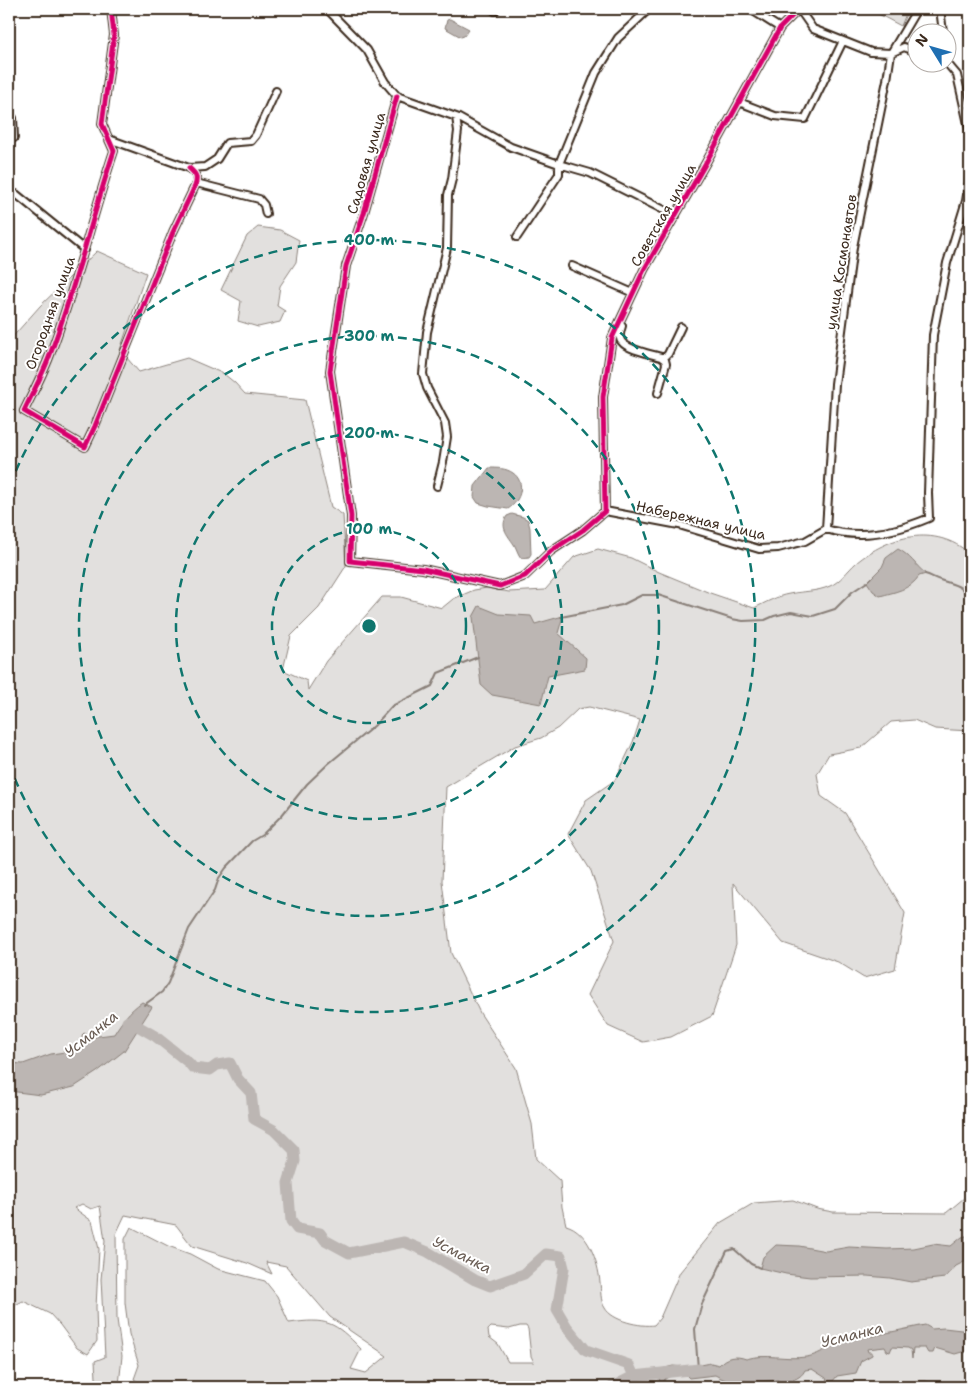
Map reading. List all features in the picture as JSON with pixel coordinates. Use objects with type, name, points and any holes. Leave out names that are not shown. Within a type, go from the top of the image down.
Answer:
[{"type":"street","points":[[111,9],[114,35],[102,124],[109,139],[189,168],[196,174],[198,179],[196,183],[259,199],[264,205],[266,214]]},
{"type":"street","points":[[327,9],[367,50],[385,82],[397,96],[456,117],[511,147],[590,173],[676,216]]},
{"type":"street","points":[[517,237],[559,174],[559,164],[596,73],[618,38],[649,9]]},
{"type":"street","points":[[750,9],[780,28]]},
{"type":"street","points":[[799,9],[813,29],[871,52],[891,53],[906,48]]},
{"type":"street","name":"Советская улица","points":[[605,512],[604,397],[612,338],[644,270],[780,28],[799,9]]},
{"type":"street","name":"улица Космонавтов","points":[[826,529],[835,384],[854,247],[891,53],[917,9]]},
{"type":"street","points":[[940,9],[942,22]]},
{"type":"street","points":[[739,102],[775,116],[805,119],[843,41]]},
{"type":"street","points":[[953,72],[956,76],[970,133]]},
{"type":"street","points":[[189,168],[205,167],[217,159],[227,143],[251,141],[256,135],[276,91]]},
{"type":"street","name":"Садовая улица","points":[[397,96],[364,213],[346,266],[330,371],[351,516],[350,562],[423,569],[500,586],[525,576],[551,551],[605,512]]},
{"type":"street","points":[[9,115],[13,118],[14,138]]},
{"type":"street","points":[[436,486],[443,462],[447,437],[445,422],[423,374],[427,332],[447,248],[448,195],[452,179],[458,130],[456,117]]},
{"type":"street","name":"Огородняя улица","points":[[109,139],[114,150],[94,210],[85,250],[51,353],[24,411],[85,447],[173,232],[196,183]]},
{"type":"street","points":[[826,529],[836,532],[873,534],[907,527],[929,518],[928,493],[933,335],[946,263],[966,200],[970,176]]},
{"type":"street","points":[[9,191],[16,194],[85,250]]},
{"type":"street","points":[[572,266],[633,294]]},
{"type":"street","points":[[619,323],[622,326],[620,336],[622,342],[665,360],[666,364],[658,393]]},
{"type":"street","points":[[661,357],[665,357],[668,354],[681,327]]},
{"type":"street","name":"Набережная улица","points":[[605,512],[680,525],[759,549],[778,548],[805,541],[826,529]]},
{"type":"shaded area","points":[[869,9],[908,9],[901,26]]},
{"type":"shaded area","points":[[450,19],[469,29],[464,36],[461,37],[445,28],[447,20]]},
{"type":"shaded area","points":[[258,227],[280,230],[299,240],[296,262],[280,286],[277,306],[285,311],[280,322],[258,327],[238,321],[241,301],[221,290],[247,236]]},
{"type":"shaded area","points":[[97,251],[146,273],[120,350],[139,372],[187,358],[224,374],[245,394],[305,400],[331,507],[343,515],[346,566],[319,608],[291,636],[283,670],[307,681],[308,690],[326,661],[382,597],[401,597],[442,608],[453,599],[474,590],[487,588],[509,592],[545,590],[574,557],[598,549],[631,558],[710,593],[754,608],[785,595],[830,586],[869,554],[897,540],[927,536],[956,544],[970,554],[970,731],[935,729],[914,720],[891,722],[861,748],[829,754],[817,774],[821,796],[845,813],[905,913],[895,969],[864,978],[838,962],[783,943],[733,883],[736,945],[712,1016],[671,1037],[643,1042],[608,1026],[588,995],[614,941],[591,871],[568,834],[586,800],[615,780],[633,742],[640,720],[589,707],[578,709],[558,728],[541,738],[515,746],[446,787],[442,881],[451,953],[480,1013],[516,1068],[532,1124],[536,1159],[560,1181],[562,1207],[566,1225],[580,1233],[594,1256],[599,1274],[602,1302],[609,1313],[627,1322],[654,1325],[660,1318],[680,1272],[720,1223],[754,1203],[793,1200],[817,1209],[833,1212],[946,1213],[970,1193],[970,1387],[943,1387],[926,1381],[917,1381],[894,1387],[145,1387],[134,1379],[139,1365],[129,1334],[125,1303],[125,1239],[131,1227],[218,1269],[265,1281],[277,1296],[289,1323],[312,1321],[329,1324],[344,1332],[361,1349],[351,1369],[366,1373],[387,1356],[330,1317],[286,1266],[266,1262],[272,1274],[247,1263],[192,1246],[176,1225],[125,1215],[116,1234],[117,1319],[122,1356],[119,1385],[101,1387],[96,1378],[95,1361],[105,1357],[101,1279],[105,1241],[100,1206],[91,1209],[82,1204],[74,1208],[92,1221],[99,1249],[96,1307],[97,1341],[88,1354],[77,1348],[50,1314],[23,1301],[9,1308],[9,341],[40,306]],"holes":[[[526,1326],[531,1356],[534,1362],[508,1362],[498,1344],[489,1337],[488,1330],[491,1327],[509,1329]]]},
{"type":"shaded area","points":[[489,468],[510,471],[520,481],[519,496],[508,509],[478,503],[474,497],[475,486]]},
{"type":"shaded area","points":[[512,514],[528,520],[531,554],[529,557],[521,558],[504,528],[507,516]]},
{"type":"shaded area","points":[[898,549],[906,554],[926,574],[919,576],[911,584],[896,592],[880,596],[873,591],[867,582],[882,567],[886,558]]},
{"type":"shaded area","points":[[479,606],[499,614],[531,616],[535,624],[563,616],[558,633],[586,658],[585,669],[548,676],[541,704],[492,695],[481,685],[473,617]]},
{"type":"shaded area","points":[[970,997],[970,1105],[966,1091],[968,1008]]},
{"type":"shaded area","points":[[142,1002],[152,1007],[124,1051],[97,1072],[74,1087],[41,1095],[9,1091],[9,1063],[23,1064],[51,1054],[72,1051],[83,1043],[82,1035],[84,1033],[91,1037],[114,1034],[126,1016]]},
{"type":"shaded area","points":[[970,1235],[970,1259],[956,1266],[945,1278],[911,1282],[867,1276],[810,1277],[760,1268],[763,1257],[776,1245],[799,1246],[826,1251],[849,1247],[914,1248],[933,1244],[951,1246],[962,1237]]},
{"type":"shaded area","points":[[925,1325],[932,1329],[944,1328],[970,1331],[970,1353],[962,1352],[955,1354],[935,1348],[933,1353],[928,1353],[925,1348],[913,1348],[912,1359],[911,1350],[908,1348],[892,1347],[890,1352],[885,1347],[867,1349],[868,1352],[872,1352],[872,1355],[861,1361],[856,1373],[837,1376],[833,1381],[827,1381],[826,1378],[812,1369],[805,1370],[798,1378],[781,1383],[778,1380],[750,1383],[745,1381],[741,1382],[740,1387],[731,1387],[729,1382],[715,1375],[689,1378],[683,1372],[686,1368],[711,1363],[719,1365],[724,1360],[735,1357],[746,1359],[753,1357],[798,1358],[809,1356],[818,1354],[829,1348],[830,1345],[860,1336],[872,1336]]},
{"type":"shaded area","points":[[673,1366],[685,1367],[664,1380],[664,1387],[661,1387],[657,1370]]},
{"type":"waterway","points":[[925,574],[958,586],[965,592],[970,601]]},
{"type":"waterway","points":[[561,617],[622,605],[642,595],[658,595],[743,621],[765,620],[791,612],[813,616],[835,609],[852,592],[867,582]]},
{"type":"waterway","points":[[144,1005],[162,992],[168,983],[189,929],[215,890],[219,878],[226,868],[252,841],[262,835],[282,815],[307,784],[374,726],[392,706],[432,686],[438,673],[478,657]]},
{"type":"waterway","name":"Усманка","points":[[127,1022],[129,1021],[155,1036],[193,1068],[210,1070],[217,1065],[230,1063],[238,1079],[251,1093],[254,1119],[274,1130],[294,1150],[295,1161],[288,1183],[291,1221],[297,1229],[320,1233],[325,1240],[349,1253],[404,1242],[428,1252],[475,1280],[490,1286],[524,1274],[546,1254],[561,1256],[564,1268],[557,1310],[567,1327],[586,1350],[629,1365],[634,1376],[699,1369]]},
{"type":"waterway","points":[[698,1369],[695,1329],[702,1304],[727,1251],[734,1249],[751,1264],[760,1268]]},
{"type":"waterway","points":[[612,1387],[634,1376]]},
{"type":"cycle path","points":[[111,9],[114,35],[102,124],[114,151],[60,327],[45,367],[24,411],[85,447],[173,232],[195,186],[196,176],[189,168]]},
{"type":"cycle path","points":[[397,96],[364,213],[346,266],[330,371],[351,516],[350,561],[423,569],[500,586],[525,576],[551,551],[583,530],[605,511],[603,397],[612,338],[644,270],[780,28],[799,9]]}]
